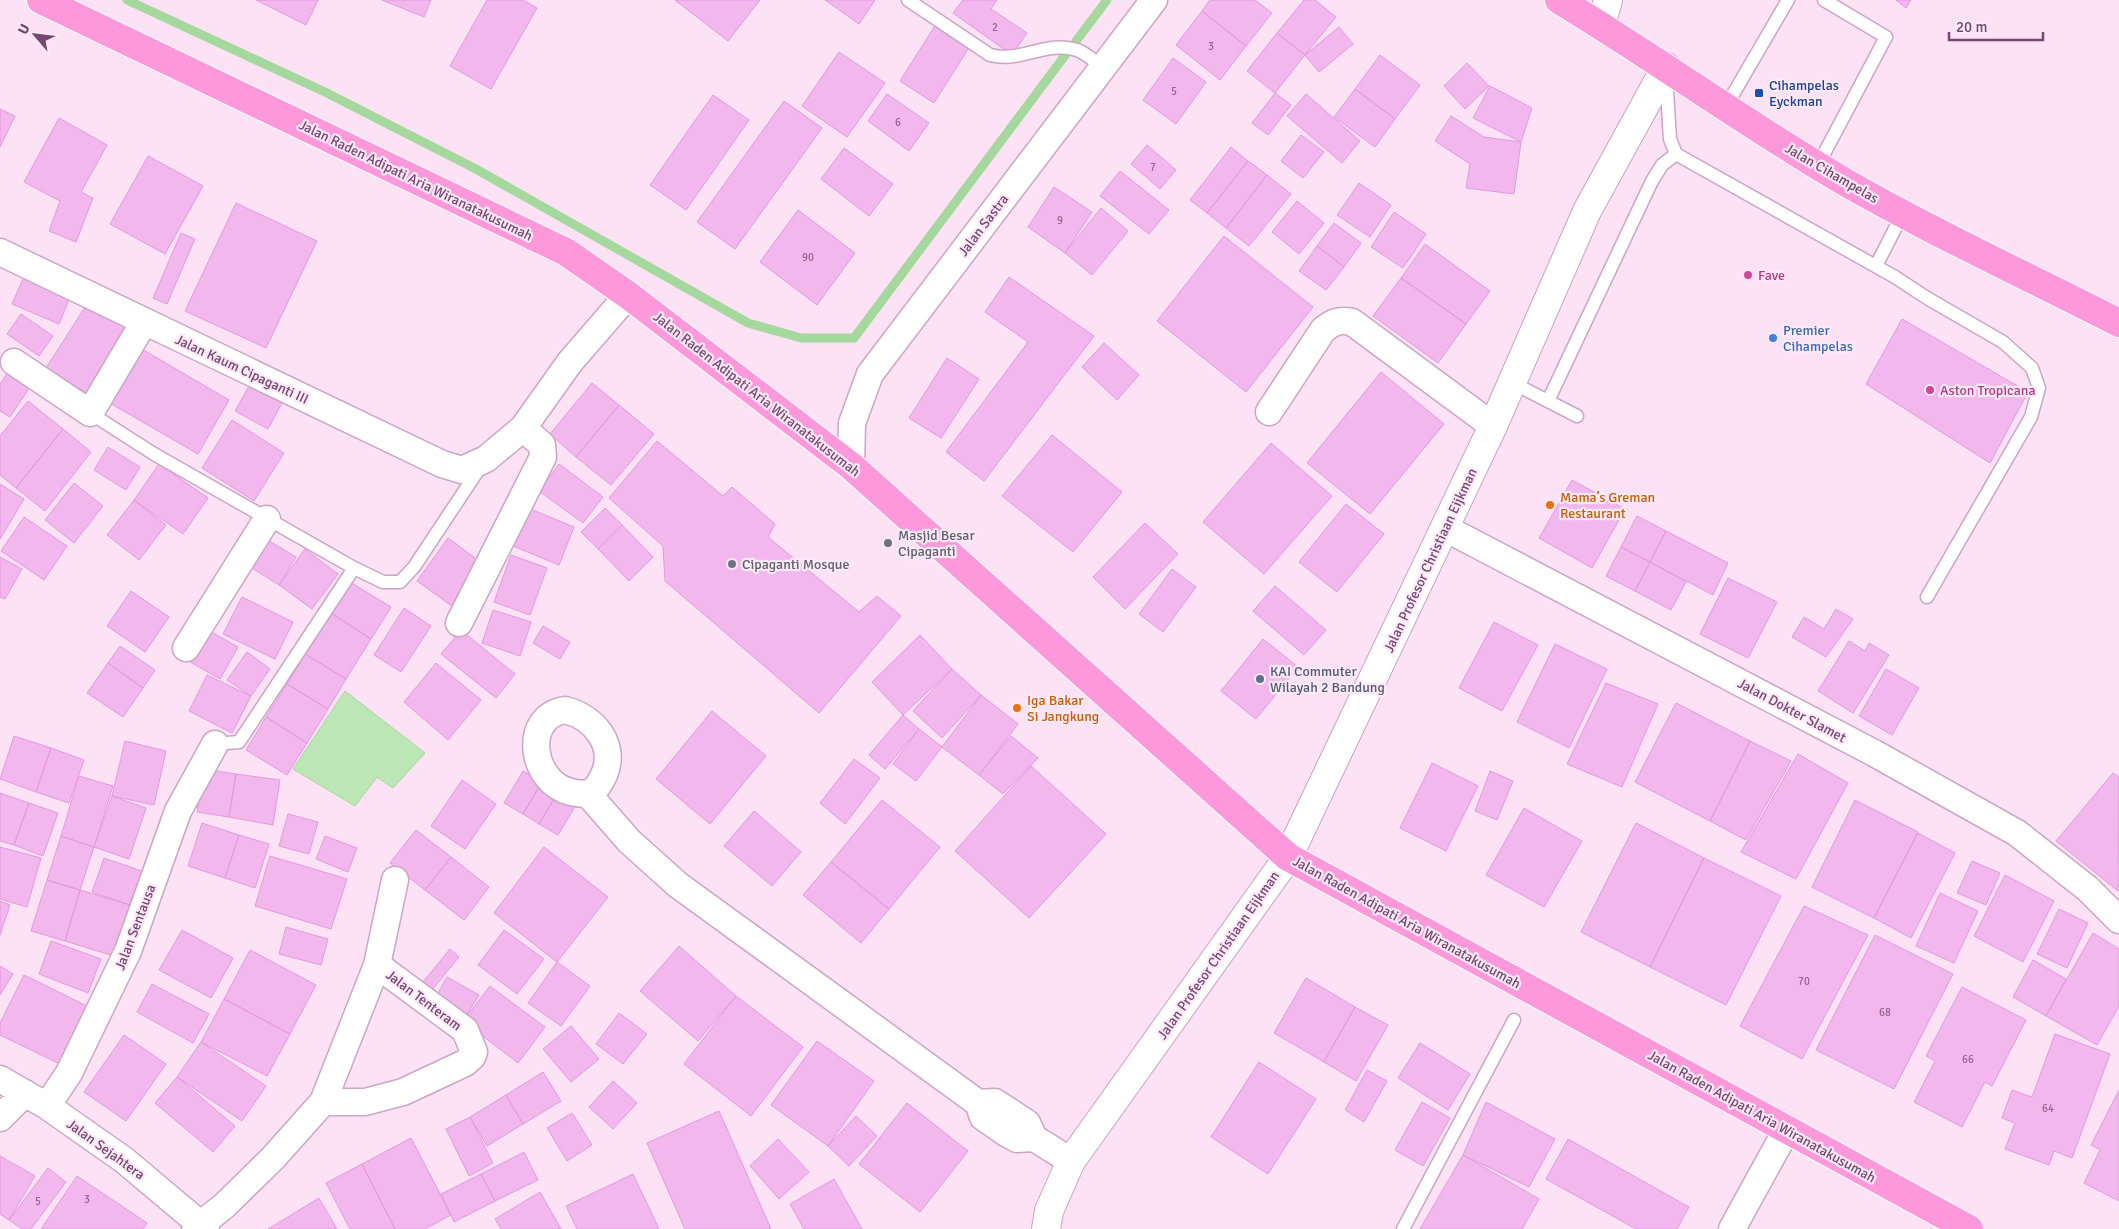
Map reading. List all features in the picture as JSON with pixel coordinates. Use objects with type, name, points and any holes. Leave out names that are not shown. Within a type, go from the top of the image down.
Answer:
[{"type":"main road","name":"Jalan Raden Adipati Aria Wiranatakusumah","points":[[41,0],[566,252],[628,295],[851,466],[1288,857],[1969,1229]]},
{"type":"main road","name":"Jalan Cihampelas","points":[[1559,0],[1604,12],[1666,67],[1725,108],[1818,166],[1903,213],[2119,322]]},
{"type":"street","name":"Jalan Sastra","points":[[851,466],[852,423],[870,374],[1154,0]]},
{"type":"street","name":"Jalan Profesor Christiaan Eijkman","points":[[1029,1229],[1047,1220],[1050,1148],[1288,857],[1493,426],[1587,211],[1666,67]]},
{"type":"street","name":"Jalan Kaum Cipaganti III","points":[[0,252],[442,464],[462,470],[486,459],[523,428],[570,362],[628,295]]},
{"type":"street","points":[[1269,412],[1323,330],[1332,323],[1343,320],[1352,322],[1493,426]]},
{"type":"street","points":[[14,362],[90,413],[144,322]]},
{"type":"street","points":[[459,623],[543,457],[542,445],[523,428]]},
{"type":"street","points":[[186,648],[267,519]]},
{"type":"street","name":"Jalan Dokter Slamet","points":[[1445,528],[1874,753],[2017,833],[2088,889],[2119,920]]},
{"type":"street","name":"Jalan Sentausa","points":[[47,1106],[69,1073],[128,951],[178,811],[214,744]]},
{"type":"street","points":[[588,794],[629,841],[678,885],[978,1102],[995,1102],[1027,1123],[1050,1148]]},
{"type":"street","name":"Jalan Tenteram","points":[[201,1227],[259,1172],[324,1102],[377,965],[395,880]]},
{"type":"street","name":"Jalan Tenteram","points":[[324,1102],[365,1102],[403,1092],[465,1062],[472,1057],[474,1052],[465,1030],[377,965]]},
{"type":"street","name":"Jalan Sejahtera","points":[[0,1079],[47,1106],[124,1160],[201,1227]]},
{"type":"street","points":[[0,1118],[25,1093]]},
{"type":"street","points":[[1732,1229],[1787,1129]]},
{"type":"lane","points":[[908,0],[990,55],[1002,58],[1022,56],[1060,46],[1079,51],[1103,68]]},
{"type":"lane","points":[[1725,108],[1788,0]]},
{"type":"lane","points":[[1818,166],[1886,37],[1824,0]]},
{"type":"lane","points":[[1666,67],[1670,139],[1676,154],[1876,266],[2003,342],[2032,368],[2039,388],[2031,417],[1927,597]]},
{"type":"lane","points":[[1548,401],[1652,181],[1662,165],[1676,154]]},
{"type":"lane","points":[[1876,266],[1903,213]]},
{"type":"lane","points":[[1511,382],[1576,416]]},
{"type":"lane","points":[[90,413],[154,454],[354,568],[383,582],[400,582],[414,567],[486,459]]},
{"type":"lane","points":[[214,744],[239,742],[354,568]]},
{"type":"lane","points":[[1403,1229],[1514,1020]]},
{"type":"shaded area","points":[[345,691],[425,753],[393,788],[377,777],[355,806],[293,769]]},
{"type":"building","points":[[256,0],[318,0],[306,25]]},
{"type":"building","points":[[382,0],[431,0],[424,17]]},
{"type":"building","points":[[487,0],[523,0],[537,8],[491,89],[450,66]]},
{"type":"building","points":[[675,0],[760,0],[728,41]]},
{"type":"building","points":[[825,0],[875,0],[859,24]]},
{"type":"building","points":[[963,0],[997,0],[991,9],[1027,33],[1012,55],[953,13]]},
{"type":"building","points":[[1210,0],[1255,0],[1272,13],[1246,46],[1202,11]]},
{"type":"building","points":[[1304,0],[1315,0],[1336,17],[1305,55],[1277,33]]},
{"type":"building","points":[[1896,0],[1911,0],[1906,8]]},
{"type":"building","points":[[1202,11],[1246,46],[1220,80],[1176,45]]},
{"type":"building","points":[[936,24],[970,46],[934,103],[900,81]]},
{"type":"building","points":[[1339,27],[1353,44],[1319,72],[1305,55]]},
{"type":"building","points":[[1277,33],[1305,55],[1275,93],[1247,71]]},
{"type":"building","points":[[839,52],[885,83],[847,137],[802,106]]},
{"type":"building","points":[[1380,55],[1420,85],[1395,119],[1355,89]]},
{"type":"building","points":[[1173,58],[1206,82],[1176,124],[1143,100]]},
{"type":"building","points":[[1467,63],[1489,86],[1465,109],[1444,86]]},
{"type":"building","points":[[1490,86],[1532,108],[1521,142],[1473,118]]},
{"type":"building","points":[[1355,89],[1395,119],[1375,147],[1334,117]]},
{"type":"building","points":[[1275,93],[1291,105],[1268,135],[1252,123]]},
{"type":"building","points":[[887,94],[929,123],[909,151],[868,121]]},
{"type":"building","points":[[1306,94],[1360,141],[1342,163],[1287,116]]},
{"type":"building","points":[[713,95],[749,120],[686,210],[650,185]]},
{"type":"building","points":[[784,101],[822,128],[735,249],[697,222]]},
{"type":"building","points":[[0,109],[15,116],[0,147]]},
{"type":"building","points":[[1451,116],[1484,137],[1521,142],[1514,194],[1466,188],[1470,164],[1435,141]]},
{"type":"building","points":[[59,118],[107,145],[81,192],[93,198],[76,242],[49,231],[60,201],[24,182]]},
{"type":"building","points":[[1301,135],[1324,152],[1303,178],[1281,161]]},
{"type":"building","points":[[1147,145],[1176,170],[1160,189],[1131,164]]},
{"type":"building","points":[[1231,147],[1248,161],[1207,213],[1190,200]]},
{"type":"building","points":[[844,148],[893,184],[869,216],[821,179]]},
{"type":"building","points":[[148,156],[203,186],[165,254],[110,224]]},
{"type":"building","points":[[1248,161],[1267,175],[1226,228],[1207,213]]},
{"type":"building","points":[[1120,171],[1169,210],[1149,234],[1100,196]]},
{"type":"building","points":[[1267,175],[1291,194],[1249,246],[1226,228]]},
{"type":"building","points":[[1359,183],[1391,205],[1370,237],[1337,215]]},
{"type":"building","points":[[1054,187],[1092,212],[1065,253],[1028,227]]},
{"type":"building","points":[[1297,201],[1324,223],[1299,254],[1272,232]]},
{"type":"building","points":[[236,203],[317,241],[266,348],[185,311]]},
{"type":"building","points":[[1101,208],[1128,231],[1092,275],[1065,253]]},
{"type":"building","points":[[798,210],[855,253],[817,305],[760,262]]},
{"type":"building","points":[[1394,212],[1426,234],[1403,268],[1371,247]]},
{"type":"building","points":[[1334,223],[1361,243],[1344,267],[1317,246]]},
{"type":"building","points":[[181,233],[195,239],[167,304],[153,298]]},
{"type":"building","points":[[1224,236],[1313,307],[1246,392],[1157,321]]},
{"type":"building","points":[[1425,244],[1490,291],[1466,324],[1401,278]]},
{"type":"building","points":[[1317,246],[1344,267],[1326,290],[1299,271]]},
{"type":"building","points":[[26,272],[72,292],[59,324],[12,304]]},
{"type":"building","points":[[1009,277],[1094,336],[984,481],[946,452],[1028,342],[985,312]]},
{"type":"building","points":[[1401,278],[1466,324],[1438,363],[1373,316]]},
{"type":"building","points":[[89,301],[133,329],[91,396],[46,368]]},
{"type":"building","points":[[21,314],[53,336],[39,356],[7,334]]},
{"type":"building","points":[[1902,319],[2028,392],[1990,463],[1866,384]]},
{"type":"building","points":[[1104,343],[1139,375],[1117,400],[1082,367]]},
{"type":"building","points":[[135,345],[229,400],[198,454],[103,399]]},
{"type":"building","points":[[947,358],[979,379],[941,438],[909,418]]},
{"type":"building","points":[[8,372],[30,387],[10,417],[0,411],[0,384]]},
{"type":"building","points":[[1381,372],[1444,424],[1370,514],[1307,463]]},
{"type":"building","points":[[592,383],[619,405],[576,457],[550,434]]},
{"type":"building","points":[[250,384],[283,401],[268,429],[235,411]]},
{"type":"building","points":[[28,401],[63,429],[16,488],[0,475],[0,436]]},
{"type":"building","points":[[619,405],[654,434],[611,485],[576,457]]},
{"type":"building","points":[[232,420],[284,453],[254,501],[202,468]]},
{"type":"building","points":[[63,429],[91,452],[45,511],[16,488]]},
{"type":"building","points":[[1052,435],[1122,492],[1073,552],[1002,496]]},
{"type":"building","name":"Cipaganti Mosque","points":[[657,441],[723,496],[732,487],[775,524],[768,537],[859,612],[877,596],[901,616],[819,713],[665,581],[663,546],[609,498]]},
{"type":"building","points":[[1271,443],[1332,496],[1264,574],[1203,522]]},
{"type":"building","points":[[108,447],[140,467],[126,490],[94,470]]},
{"type":"building","points":[[159,464],[208,498],[183,534],[134,500]]},
{"type":"building","points":[[559,464],[603,497],[583,523],[539,491]]},
{"type":"building","points":[[1572,480],[1625,509],[1592,568],[1539,538]]},
{"type":"building","points":[[74,483],[103,506],[74,543],[45,520]]},
{"type":"building","points":[[0,484],[24,499],[0,539]]},
{"type":"building","points":[[134,500],[166,525],[139,560],[107,535]]},
{"type":"building","points":[[1346,504],[1384,534],[1337,592],[1299,562]]},
{"type":"building","points":[[528,508],[574,527],[559,565],[513,546]]},
{"type":"building","points":[[605,508],[622,525],[598,549],[581,532]]},
{"type":"building","points":[[1637,516],[1666,531],[1650,562],[1621,547]]},
{"type":"building","points":[[24,517],[67,546],[44,580],[1,551]]},
{"type":"building","points":[[1145,523],[1178,554],[1125,609],[1093,577]]},
{"type":"building","points":[[622,525],[653,557],[629,581],[598,549]]},
{"type":"building","points":[[1666,531],[1728,563],[1713,595],[1650,562]]},
{"type":"building","points":[[448,538],[487,567],[456,609],[417,581]]},
{"type":"building","points":[[266,539],[296,557],[279,585],[249,566]]},
{"type":"building","points":[[1621,547],[1650,562],[1635,591],[1606,576]]},
{"type":"building","points":[[305,549],[338,574],[312,609],[279,585]]},
{"type":"building","points":[[511,555],[547,568],[530,615],[494,602]]},
{"type":"building","points":[[0,557],[22,569],[5,599],[0,597]]},
{"type":"building","points":[[1650,562],[1686,582],[1671,610],[1635,591]]},
{"type":"building","points":[[1172,569],[1196,587],[1163,632],[1139,614]]},
{"type":"building","points":[[1728,578],[1777,602],[1748,658],[1700,634]]},
{"type":"building","points":[[350,582],[391,607],[371,639],[331,613]]},
{"type":"building","points":[[1275,586],[1326,630],[1304,655],[1253,611]]},
{"type":"building","points":[[131,591],[169,617],[145,652],[107,626]]},
{"type":"building","points":[[242,597],[293,622],[275,659],[223,634]]},
{"type":"building","points":[[404,608],[431,626],[401,672],[374,655]]},
{"type":"building","points":[[1836,609],[1853,619],[1826,657],[1792,637],[1804,617],[1824,629]]},
{"type":"building","points":[[493,610],[531,622],[520,656],[482,643]]},
{"type":"building","points":[[331,613],[371,639],[346,679],[305,654]]},
{"type":"building","points":[[1494,622],[1538,645],[1502,711],[1459,688]]},
{"type":"building","points":[[543,626],[570,642],[560,659],[533,643]]},
{"type":"building","points":[[208,630],[238,647],[220,679],[190,662]]},
{"type":"building","points":[[461,630],[515,674],[496,698],[441,654]]},
{"type":"building","points":[[920,635],[952,669],[903,715],[872,682]]},
{"type":"building","name":"KAI Commuter Wilayah 2 Bandung","points":[[1263,639],[1298,667],[1256,719],[1221,691]]},
{"type":"building","points":[[1849,641],[1865,651],[1869,643],[1889,655],[1853,713],[1818,691]]},
{"type":"building","points":[[1555,644],[1607,669],[1569,748],[1517,722]]},
{"type":"building","points":[[120,646],[155,670],[143,688],[108,663]]},
{"type":"building","points":[[247,652],[270,669],[251,696],[227,680]]},
{"type":"building","points":[[305,654],[346,679],[328,709],[287,684]]},
{"type":"building","points":[[108,663],[143,688],[123,717],[87,693]]},
{"type":"building","points":[[436,663],[481,700],[448,740],[404,702]]},
{"type":"building","points":[[952,669],[981,695],[942,738],[913,711]]},
{"type":"building","points":[[1886,669],[1919,688],[1892,735],[1859,716]]},
{"type":"building","points":[[207,675],[251,696],[232,733],[189,711]]},
{"type":"building","points":[[1606,683],[1658,704],[1622,787],[1567,764]]},
{"type":"building","points":[[287,684],[328,709],[307,743],[266,717]]},
{"type":"building","points":[[981,695],[1018,724],[979,775],[942,747]]},
{"type":"building","points":[[1676,703],[1750,741],[1710,821],[1635,782]]},
{"type":"building","points":[[712,711],[766,756],[710,824],[656,779]]},
{"type":"building","points":[[903,715],[919,729],[885,769],[869,755]]},
{"type":"building","points":[[266,717],[307,743],[287,775],[246,750]]},
{"type":"building","points":[[919,729],[942,747],[916,781],[893,764]]},
{"type":"building","points":[[14,736],[51,748],[36,792],[0,779]]},
{"type":"building","points":[[1011,736],[1038,758],[1003,794],[979,775]]},
{"type":"building","points":[[125,741],[166,751],[154,805],[112,796]]},
{"type":"building","points":[[1750,741],[1791,761],[1746,840],[1710,821]]},
{"type":"building","points":[[51,748],[84,760],[69,803],[36,792]]},
{"type":"building","points":[[1798,754],[1848,783],[1796,879],[1741,852]]},
{"type":"building","points":[[854,759],[880,778],[845,824],[820,803]]},
{"type":"building","points":[[1432,763],[1478,786],[1446,851],[1400,828]]},
{"type":"building","points":[[1031,766],[1106,834],[1029,918],[955,851]]},
{"type":"building","points":[[204,769],[236,774],[229,817],[197,812]]},
{"type":"building","points":[[523,771],[542,782],[523,814],[504,803]]},
{"type":"building","points":[[1490,771],[1513,781],[1497,820],[1475,811]]},
{"type":"building","points":[[2113,773],[2119,777],[2118,891],[2056,841]]},
{"type":"building","points":[[236,774],[280,780],[273,825],[229,817]]},
{"type":"building","points":[[79,776],[113,786],[94,847],[61,836]]},
{"type":"building","points":[[462,780],[496,804],[465,849],[431,826]]},
{"type":"building","points":[[542,782],[558,792],[539,824],[523,814]]},
{"type":"building","points":[[558,792],[577,803],[558,835],[539,824]]},
{"type":"building","points":[[0,793],[29,803],[14,845],[0,841]]},
{"type":"building","points":[[112,796],[146,808],[129,859],[94,847]]},
{"type":"building","points":[[882,800],[940,847],[889,909],[831,862]]},
{"type":"building","points":[[1855,800],[1918,832],[1874,918],[1812,887]]},
{"type":"building","points":[[29,803],[58,813],[43,856],[14,845]]},
{"type":"building","points":[[1524,808],[1582,841],[1544,907],[1486,875]]},
{"type":"building","points":[[754,811],[801,852],[772,886],[724,846]]},
{"type":"building","points":[[288,814],[318,822],[309,854],[279,846]]},
{"type":"building","points":[[202,823],[239,835],[225,878],[188,866]]},
{"type":"building","points":[[1636,823],[1704,858],[1650,967],[1581,932]]},
{"type":"building","points":[[416,830],[451,857],[425,890],[390,863]]},
{"type":"building","points":[[1918,833],[1955,853],[1911,938],[1874,918]]},
{"type":"building","points":[[239,835],[269,844],[255,888],[225,878]]},
{"type":"building","points":[[61,836],[94,847],[80,890],[47,880]]},
{"type":"building","points":[[325,836],[357,848],[348,872],[316,859]]},
{"type":"building","points":[[0,847],[41,858],[27,907],[0,899]]},
{"type":"building","points":[[544,847],[608,897],[557,962],[494,913]]},
{"type":"building","points":[[270,856],[347,879],[331,929],[255,906]]},
{"type":"building","points":[[451,857],[489,887],[464,920],[425,890]]},
{"type":"building","points":[[104,858],[142,871],[130,905],[92,892]]},
{"type":"building","points":[[1704,858],[1781,896],[1726,1005],[1650,967]]},
{"type":"building","points":[[1972,861],[2000,873],[1986,905],[1957,893]]},
{"type":"building","points":[[831,862],[889,909],[861,943],[803,895]]},
{"type":"building","points":[[2005,875],[2054,901],[2023,962],[1974,936]]},
{"type":"building","points":[[47,880],[80,890],[65,941],[31,931]]},
{"type":"building","points":[[80,890],[130,905],[114,956],[65,941]]},
{"type":"building","points":[[1940,893],[1978,911],[1954,963],[1916,946]]},
{"type":"building","points":[[0,901],[10,905],[0,935]]},
{"type":"building","points":[[1804,906],[1868,935],[1802,1059],[1740,1026]]},
{"type":"building","points":[[2059,909],[2088,923],[2067,968],[2037,954]]},
{"type":"building","points":[[286,927],[328,939],[321,965],[279,954]]},
{"type":"building","points":[[182,930],[233,958],[211,998],[159,970]]},
{"type":"building","points":[[504,930],[544,959],[517,994],[478,965]]},
{"type":"building","points":[[2093,933],[2119,949],[2119,1006],[2097,1045],[2046,1016]]},
{"type":"building","points":[[1875,935],[1953,974],[1894,1089],[1816,1050]]},
{"type":"building","points":[[51,941],[101,959],[88,993],[39,974]]},
{"type":"building","points":[[679,946],[736,996],[698,1041],[640,991]]},
{"type":"building","points":[[450,949],[459,957],[427,996],[418,988]]},
{"type":"building","points":[[250,950],[316,985],[290,1034],[224,999]]},
{"type":"building","points":[[2033,960],[2066,979],[2046,1016],[2013,997]]},
{"type":"building","points":[[557,962],[590,986],[561,1026],[528,1003]]},
{"type":"building","points":[[0,966],[13,974],[0,995]]},
{"type":"building","points":[[24,975],[91,1008],[64,1066],[0,1035],[0,1023]]},
{"type":"building","points":[[447,977],[479,995],[463,1021],[432,1004]]},
{"type":"building","points":[[1306,978],[1355,1007],[1324,1062],[1274,1033]]},
{"type":"building","points":[[152,984],[209,1014],[193,1043],[137,1012]]},
{"type":"building","points":[[490,986],[545,1027],[518,1063],[463,1021]]},
{"type":"building","points":[[1962,987],[2026,1020],[1992,1086],[1985,1082],[1962,1127],[1914,1102],[1935,1061],[1926,1056]]},
{"type":"building","points":[[736,996],[803,1047],[751,1116],[684,1064]]},
{"type":"building","points":[[224,999],[290,1034],[267,1076],[201,1042]]},
{"type":"building","points":[[1355,1007],[1388,1025],[1356,1081],[1324,1062]]},
{"type":"building","points":[[619,1013],[647,1034],[623,1064],[596,1044]]},
{"type":"building","points":[[571,1026],[599,1059],[571,1082],[543,1049]]},
{"type":"building","points":[[2055,1034],[2110,1054],[2072,1158],[2054,1151],[2049,1165],[2005,1149],[2015,1123],[2002,1118],[2012,1090],[2032,1097]]},
{"type":"building","points":[[124,1035],[166,1064],[126,1121],[84,1092]]},
{"type":"building","points":[[817,1041],[874,1081],[828,1146],[771,1105]]},
{"type":"building","points":[[201,1042],[266,1086],[242,1121],[177,1077]]},
{"type":"building","points":[[1420,1043],[1470,1074],[1448,1110],[1398,1078]]},
{"type":"building","points":[[1259,1062],[1316,1099],[1268,1174],[1211,1137]]},
{"type":"building","points":[[1367,1070],[1387,1081],[1364,1122],[1345,1110]]},
{"type":"building","points":[[543,1072],[561,1101],[523,1124],[506,1095]]},
{"type":"building","points":[[177,1077],[235,1126],[213,1152],[155,1103]]},
{"type":"building","points":[[613,1081],[637,1103],[613,1129],[589,1107]]},
{"type":"building","points":[[2119,1090],[2119,1201],[2084,1183],[2100,1150],[2091,1145]]},
{"type":"building","points":[[506,1095],[523,1124],[487,1146],[470,1117]]},
{"type":"building","points":[[1422,1102],[1450,1118],[1423,1166],[1395,1150]]},
{"type":"building","points":[[1486,1102],[1555,1139],[1529,1187],[1463,1155]]},
{"type":"building","points":[[907,1103],[968,1151],[920,1212],[859,1164]]},
{"type":"building","points":[[719,1111],[771,1229],[685,1229],[647,1143]]},
{"type":"building","points":[[572,1113],[592,1145],[567,1161],[547,1128]]},
{"type":"building","points":[[856,1116],[877,1136],[849,1166],[828,1146]]},
{"type":"building","points":[[470,1117],[493,1163],[469,1176],[446,1129]]},
{"type":"building","points":[[411,1138],[451,1215],[425,1229],[395,1229],[362,1164]]},
{"type":"building","points":[[778,1139],[809,1172],[779,1199],[750,1166]]},
{"type":"building","points":[[1568,1139],[1689,1207],[1677,1229],[1636,1229],[1546,1179]]},
{"type":"building","points":[[524,1152],[538,1180],[495,1201],[481,1174]]},
{"type":"building","points":[[1463,1155],[1539,1199],[1522,1229],[1420,1229]]},
{"type":"building","points":[[0,1156],[35,1176],[9,1220],[0,1214]]},
{"type":"building","points":[[362,1164],[395,1229],[350,1229],[326,1183]]},
{"type":"building","points":[[48,1168],[66,1182],[31,1229],[22,1229],[9,1220]]},
{"type":"building","points":[[481,1174],[495,1201],[454,1222],[441,1194]]},
{"type":"building","points":[[633,1174],[659,1229],[577,1229],[566,1206]]},
{"type":"building","points":[[77,1176],[147,1223],[143,1229],[41,1229]]},
{"type":"building","points":[[834,1179],[862,1229],[804,1229],[790,1204]]},
{"type":"building","points":[[540,1192],[561,1229],[501,1229],[495,1219]]},
{"type":"building","points":[[319,1198],[337,1229],[268,1229]]},
{"type":"waterway","points":[[127,0],[325,92],[476,169],[748,323],[801,338],[854,338],[1066,54]]},
{"type":"waterway","points":[[1076,41],[1107,0]]},
{"type":"place","name":"Cihampelas Eyckman","points":[[1759,93]]},
{"type":"place","name":"Fave","points":[[1748,275]]},
{"type":"place","name":"Premier Cihampelas","points":[[1773,338]]},
{"type":"place","name":"Aston Tropicana","points":[[1930,390]]},
{"type":"place","name":"Mama’s Greman Restaurant","points":[[1550,505]]},
{"type":"place","name":"Masjid Besar Cipaganti","points":[[888,543]]},
{"type":"place","name":"Cipaganti Mosque","points":[[732,564]]},
{"type":"place","name":"KAI Commuter Wilayah 2 Bandung","points":[[1260,679]]},
{"type":"place","name":"Iga Bakar Si Jangkung","points":[[1017,708]]}]
